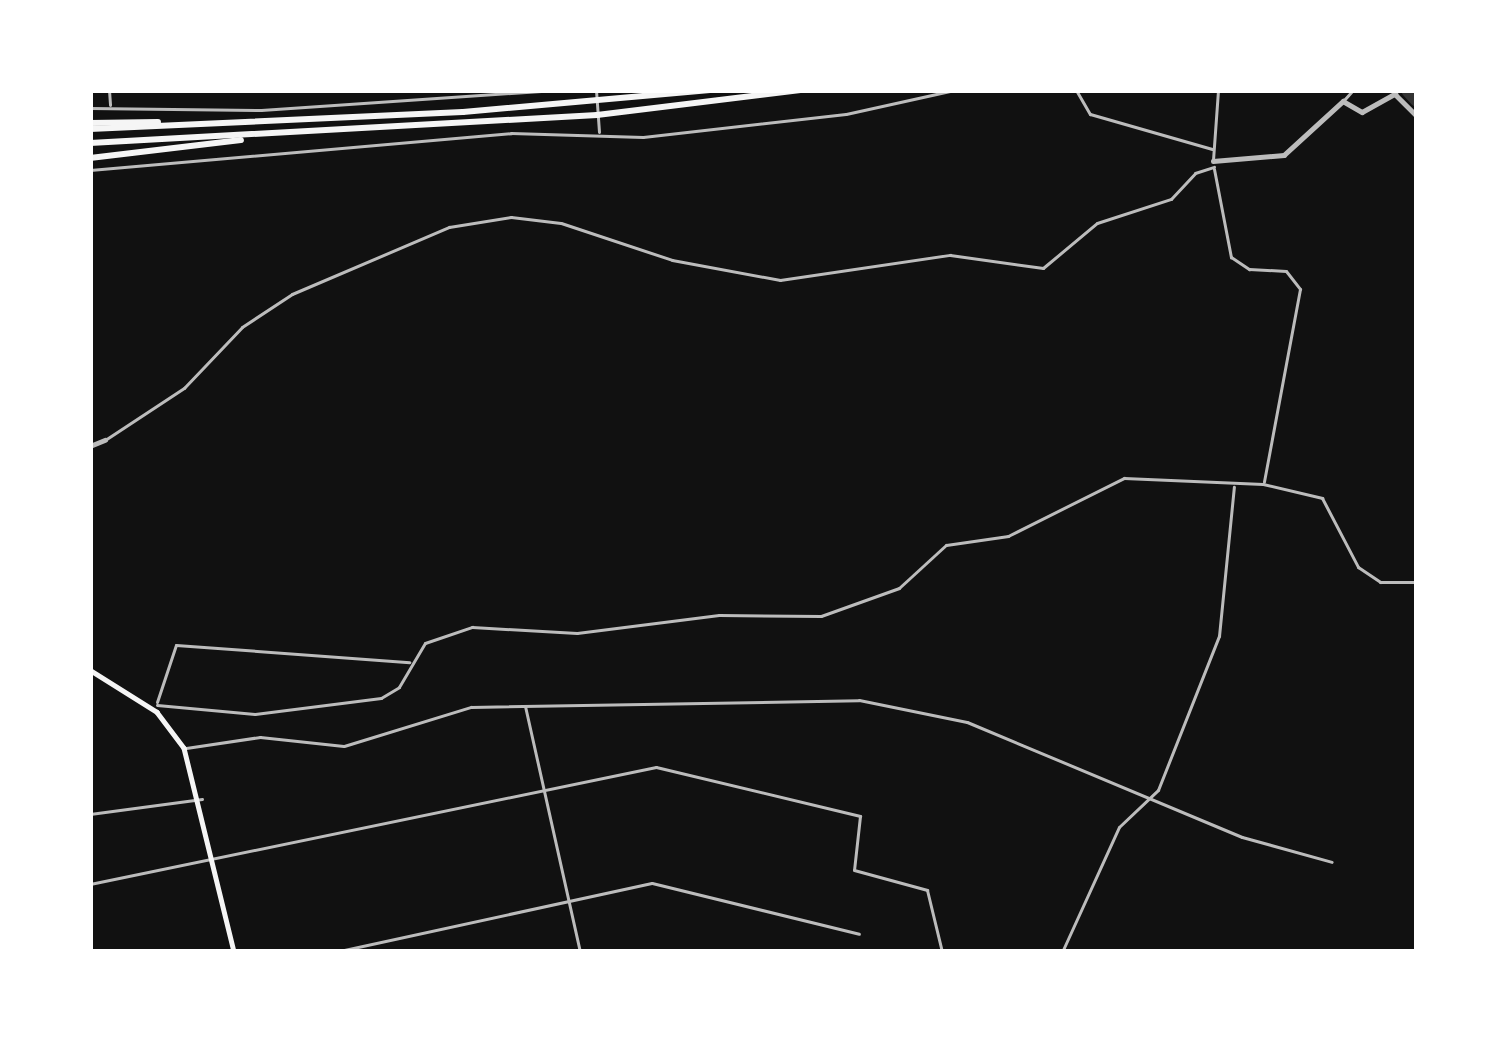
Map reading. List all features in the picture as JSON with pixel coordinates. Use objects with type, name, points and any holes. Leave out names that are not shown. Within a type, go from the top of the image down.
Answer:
[{"type":"highway","points":[[90,126],[464,112],[710,90]]},
{"type":"highway","points":[[90,143],[626,113],[800,90]]},
{"type":"highway","points":[[90,158],[274,135]]},
{"type":"main road","points":[[90,670],[156,708],[184,748],[202,799],[234,952]]},
{"type":"street","points":[[110,90],[110,107]]},
{"type":"street","points":[[90,108],[261,110],[552,90]]},
{"type":"street","points":[[596,90],[599,134]]},
{"type":"street","points":[[921,90],[923,101]]},
{"type":"street","points":[[90,170],[298,148],[663,135],[923,101],[954,90]]},
{"type":"street","points":[[1076,90],[1090,114],[1214,149]]},
{"type":"street","points":[[1218,90],[1214,164],[1232,257],[1249,269],[1286,272],[1300,290],[1263,484]]},
{"type":"street","points":[[90,444],[105,440],[184,388],[242,327],[292,294],[449,227],[511,217],[561,223],[672,260],[780,280],[950,255],[1043,268],[1097,224],[1171,199],[1195,173],[1214,164],[1284,155],[1352,90]]},
{"type":"street","points":[[1343,101],[1362,112],[1395,94],[1417,116]]},
{"type":"street","points":[[411,663],[176,645],[156,708],[239,715],[350,705],[395,692],[425,643],[489,625],[577,633],[719,615],[821,616],[899,588],[946,544],[1008,536],[1109,482],[1136,477],[1234,488],[1263,484],[1322,498],[1358,567],[1380,582],[1417,583]]},
{"type":"street","points":[[1062,952],[1119,827],[1152,799],[1219,636],[1234,488]]},
{"type":"street","points":[[184,748],[260,737],[344,746],[454,710],[524,705],[859,700],[910,706],[1242,837],[1332,862]]},
{"type":"street","points":[[524,705],[580,952]]},
{"type":"street","points":[[90,884],[656,767],[860,816],[854,870],[927,890],[942,952]]},
{"type":"street","points":[[90,814],[202,799]]},
{"type":"street","points":[[335,952],[652,883],[859,934]]},
{"type":"waterway","points":[[1408,90],[1417,100]]}]
